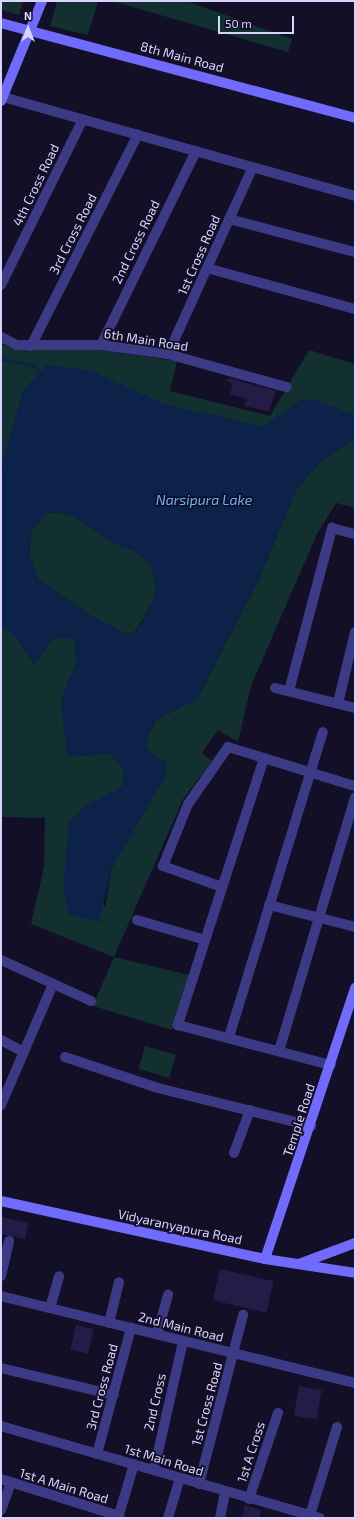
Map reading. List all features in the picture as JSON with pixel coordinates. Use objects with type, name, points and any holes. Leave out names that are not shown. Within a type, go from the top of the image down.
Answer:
[{"type":"street","points":[[42,1],[2,99],[138,134],[355,196]]},
{"type":"street","name":"8th Main Road","points":[[1,23],[355,118]]},
{"type":"street","name":"4th Cross Road","points":[[1,285],[83,119]]},
{"type":"street","name":"3rd Cross Road","points":[[32,346],[138,134]]},
{"type":"street","name":"2nd Cross Road","points":[[101,345],[196,151]]},
{"type":"street","name":"1st Cross Road","points":[[168,354],[253,167]]},
{"type":"street","points":[[229,219],[355,252]]},
{"type":"street","points":[[207,268],[355,310]]},
{"type":"street","name":"6th Main Road","points":[[1,337],[17,345],[101,345],[168,354],[286,387]]},
{"type":"street","points":[[289,691],[332,528],[355,534]]},
{"type":"street","points":[[338,703],[355,632]]},
{"type":"street","points":[[275,688],[355,708]]},
{"type":"street","points":[[229,1037],[309,772],[323,732]]},
{"type":"street","points":[[222,887],[163,866],[188,804],[228,748],[355,786]]},
{"type":"street","points":[[264,758],[178,1025],[229,1037],[331,1065]]},
{"type":"street","points":[[279,1051],[355,797]]},
{"type":"street","points":[[269,905],[355,926]]},
{"type":"street","points":[[138,920],[205,940]]},
{"type":"street","points":[[1,960],[91,1001]]},
{"type":"street","points":[[1,1107],[53,984]]},
{"type":"street","name":"Temple Road","points":[[265,1259],[311,1126],[355,988]]},
{"type":"street","points":[[1,1040],[24,1052]]},
{"type":"street","points":[[65,1057],[158,1088],[311,1126]]},
{"type":"street","points":[[234,1153],[250,1110]]},
{"type":"street","name":"Vidyaranyapura Road","points":[[1,1201],[265,1259],[355,1273]]},
{"type":"street","points":[[1,1276],[9,1241]]},
{"type":"street","points":[[297,1265],[355,1243]]},
{"type":"street","points":[[50,1308],[59,1276]]},
{"type":"street","points":[[109,1323],[119,1282]]},
{"type":"street","points":[[158,1334],[168,1295]]},
{"type":"street","name":"2nd Main Road","points":[[1,1296],[355,1383]]},
{"type":"street","points":[[233,1353],[243,1315]]},
{"type":"street","name":"3rd Cross Road","points":[[97,1454],[114,1395],[130,1328]]},
{"type":"street","name":"2nd Cross","points":[[154,1470],[183,1341]]},
{"type":"street","name":"1st Cross Road","points":[[199,1484],[233,1353]]},
{"type":"street","points":[[1,1368],[114,1395]]},
{"type":"street","name":"1st A Cross","points":[[249,1499],[278,1413]]},
{"type":"street","name":"1st Main Road","points":[[1,1426],[134,1464],[225,1493],[320,1518]]},
{"type":"street","points":[[310,1515],[336,1426]]},
{"type":"street","points":[[119,1517],[134,1464]]},
{"type":"street","points":[[168,1518],[180,1478]]},
{"type":"street","name":"1st A Main Road","points":[[1,1480],[119,1517]]},
{"type":"street","points":[[1,1510],[12,1483]]},
{"type":"street","name":"1st A Cross","points":[[220,1518],[225,1493]]},
{"type":"green space","points":[[1,1],[23,1],[19,15],[1,10]]},
{"type":"green space","points":[[57,1],[98,1],[88,35],[50,26]]},
{"type":"green space","points":[[112,1],[186,1],[292,39],[288,52]]},
{"type":"green space","points":[[1,344],[15,349],[99,350],[177,361],[170,391],[270,416],[309,350],[355,364],[355,415],[314,400],[301,400],[263,427],[166,405],[135,393],[24,389],[1,468]]},
{"type":"green space","points":[[355,440],[355,508],[336,503],[317,534],[251,686],[238,742],[218,730],[202,753],[212,761],[183,799],[114,957],[31,924],[44,867],[45,818],[1,817],[1,625],[16,637],[34,665],[51,641],[62,637],[75,640],[76,663],[61,701],[68,757],[110,753],[124,769],[123,786],[69,821],[69,840],[105,907],[112,868],[166,763],[153,756],[145,743],[156,720],[198,698],[259,579],[297,488],[323,459]]},
{"type":"green space","points":[[58,512],[74,516],[106,539],[139,553],[152,566],[156,588],[154,601],[134,633],[126,634],[91,616],[38,579],[30,555],[31,531],[46,513]]},
{"type":"green space","points":[[114,957],[189,975],[172,1030],[93,1006]]},
{"type":"green space","points":[[145,1046],[176,1055],[169,1078],[138,1069]]},
{"type":"water","name":"Narsipura Lake","points":[[47,365],[90,370],[166,405],[263,426],[301,400],[314,400],[355,415],[355,440],[323,459],[297,488],[259,579],[198,698],[156,720],[145,743],[153,756],[166,763],[165,777],[112,868],[99,922],[69,915],[63,890],[69,821],[86,806],[123,786],[124,769],[109,753],[68,757],[61,701],[76,663],[75,640],[62,637],[52,641],[34,665],[16,637],[1,625],[1,468],[24,389]],"holes":[[[58,512],[74,516],[106,539],[139,553],[151,566],[156,588],[154,601],[135,633],[126,634],[91,616],[38,579],[30,555],[31,531],[46,513]]]},
{"type":"building","points":[[229,378],[276,391],[269,411],[244,406],[247,399],[230,394],[233,384],[227,381]]},
{"type":"building","points":[[1,1217],[28,1223],[25,1239],[1,1234]]},
{"type":"building","points":[[220,1269],[274,1281],[266,1313],[213,1300]]},
{"type":"building","points":[[76,1325],[94,1329],[88,1353],[70,1349]]},
{"type":"building","points":[[299,1386],[322,1390],[316,1420],[294,1416]]},
{"type":"building","points":[[245,1505],[261,1510],[259,1518],[242,1518]]},
{"type":"waterway","points":[[1,359],[33,365],[42,373]]}]
